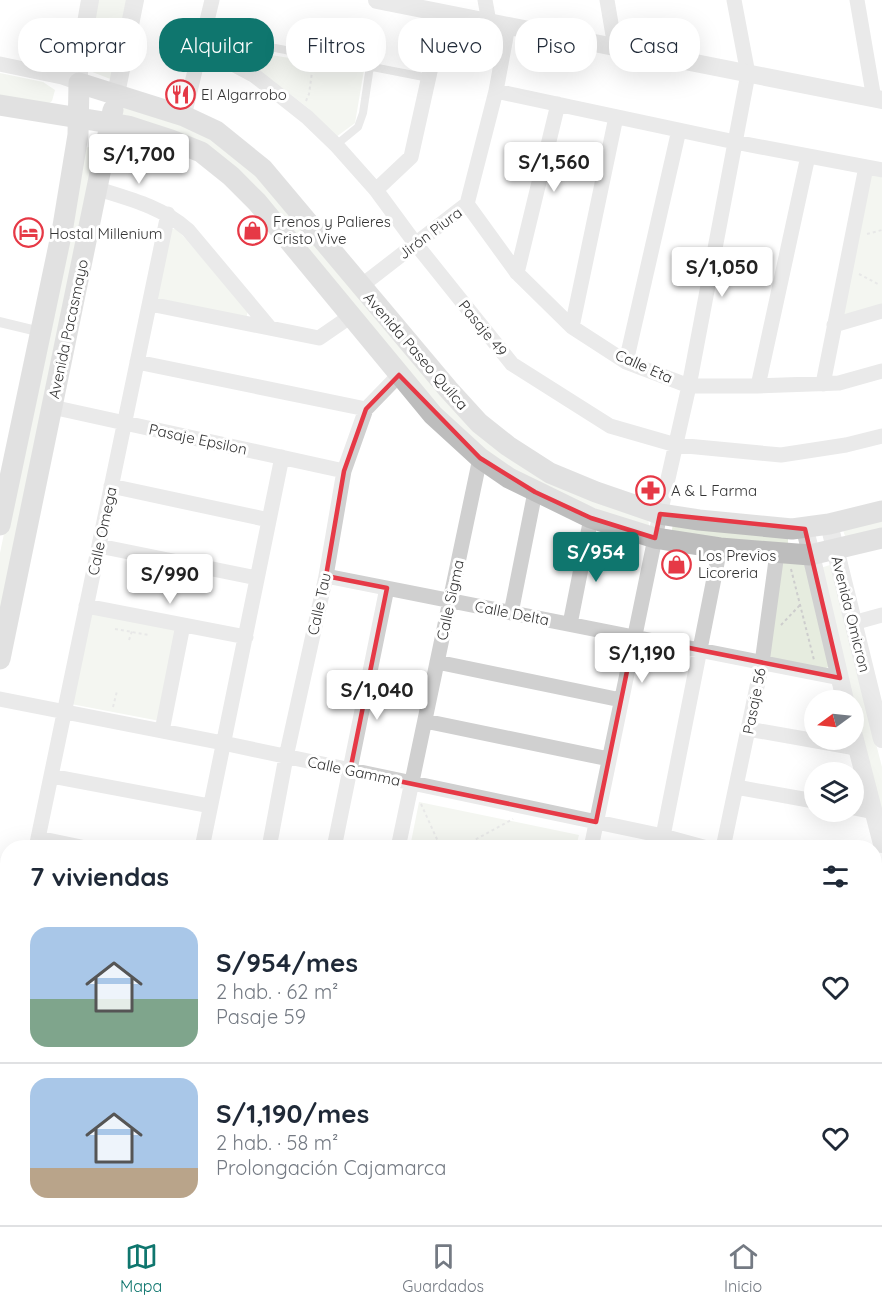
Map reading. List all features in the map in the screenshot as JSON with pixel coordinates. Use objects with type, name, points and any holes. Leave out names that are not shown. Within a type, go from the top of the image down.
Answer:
[{"type":"main road","name":"Avenida Paseo Quilca","points":[[79,83],[184,116],[216,131],[263,169],[479,423],[508,446],[550,473],[573,484],[660,514],[711,521],[805,529],[882,511]]},
{"type":"main road","name":"Avenida Pacasmayo","points":[[0,525],[63,226],[78,135],[79,83]]},
{"type":"main road","name":"Avenida Pacasmayo","points":[[0,659],[116,94]]},
{"type":"main road","name":"Avenida Paseo Quilca","points":[[0,105],[140,129],[201,152],[231,176],[257,202],[434,415],[480,458],[505,476],[535,492],[591,518],[655,538],[784,561],[882,538]]},
{"type":"street","name":"Avenida Pacasmayo","points":[[79,83],[79,63],[90,0]]},
{"type":"street","name":"Avenida Pacasmayo","points":[[116,94],[135,0]]},
{"type":"street","points":[[208,18],[212,0]]},
{"type":"street","points":[[377,0],[469,18]]},
{"type":"street","points":[[485,0],[488,18]]},
{"type":"street","points":[[607,0],[610,18]]},
{"type":"street","points":[[593,840],[689,386],[748,74],[734,0]]},
{"type":"street","points":[[700,64],[878,99],[857,0]]},
{"type":"street","points":[[376,190],[411,157],[443,13]]},
{"type":"street","points":[[503,25],[609,46]]},
{"type":"street","name":"Jirón Piura","points":[[361,286],[467,204],[496,91],[508,26]]},
{"type":"street","name":"Avenida Paseo Quilca","points":[[0,64],[62,76],[79,83]]},
{"type":"street","points":[[184,116],[195,72]]},
{"type":"street","name":"Pasaje 49","points":[[249,72],[301,111],[336,145],[376,190],[415,243],[512,364],[610,426],[676,445],[782,455],[846,445],[882,436]]},
{"type":"street","points":[[496,91],[735,142],[882,170]]},
{"type":"street","points":[[518,273],[558,104]]},
{"type":"street","points":[[572,327],[616,117]]},
{"type":"street","points":[[627,362],[679,130]]},
{"type":"street","points":[[758,387],[808,156]]},
{"type":"street","points":[[823,384],[866,167]]},
{"type":"street","points":[[98,189],[149,205],[168,214],[188,230],[270,328]]},
{"type":"street","name":"Calle Eta","points":[[467,204],[518,273],[572,327],[627,362],[689,386],[758,387],[839,383],[882,371]]},
{"type":"street","name":"Calle Omega","points":[[38,840],[168,214]]},
{"type":"street","points":[[150,304],[320,338],[351,316]]},
{"type":"street","points":[[834,325],[882,311]]},
{"type":"street","points":[[0,322],[41,332]]},
{"type":"street","points":[[137,362],[366,409]]},
{"type":"street","name":"Calle Tau","points":[[270,840],[286,757],[326,576],[344,471],[366,409],[399,375]]},
{"type":"street","name":"Pasaje Epsilon","points":[[52,408],[344,471]]},
{"type":"street","points":[[204,840],[282,457]]},
{"type":"street","name":"Calle Sigma","points":[[400,840],[480,458]]},
{"type":"street","points":[[111,486],[269,520]]},
{"type":"street","points":[[511,613],[535,492]]},
{"type":"street","points":[[570,624],[591,518]]},
{"type":"street","name":"Avenida Omicron","points":[[829,524],[853,623],[875,684],[882,739]]},
{"type":"street","name":"Avenida Omicron","points":[[805,529],[843,690]]},
{"type":"street","points":[[99,546],[257,578]]},
{"type":"street","points":[[663,837],[720,548]]},
{"type":"street","name":"Pasaje 56","points":[[725,840],[784,561]]},
{"type":"street","name":"Calle Delta","points":[[326,576],[840,678]]},
{"type":"street","points":[[336,840],[387,588]]},
{"type":"street","points":[[86,606],[246,638]]},
{"type":"street","points":[[853,623],[882,615]]},
{"type":"street","points":[[162,731],[183,625]]},
{"type":"street","points":[[437,662],[621,700]]},
{"type":"street","name":"Calle Gamma","points":[[0,699],[223,743],[675,840]]},
{"type":"street","points":[[425,721],[609,759]]},
{"type":"street","points":[[748,729],[804,736]]},
{"type":"street","points":[[857,750],[881,840]]},
{"type":"street","points":[[51,776],[210,806]]},
{"type":"street","points":[[736,787],[804,799]]},
{"type":"street","points":[[864,810],[874,812]]},
{"type":"lane","points":[[386,69],[429,78]]},
{"type":"lane","points":[[336,145],[358,127],[363,113],[369,72]]},
{"type":"path","points":[[301,111],[309,94],[312,72]]},
{"type":"path","points":[[859,274],[878,284]]},
{"type":"path","points":[[784,561],[800,604],[818,674]]},
{"type":"path","points":[[780,626],[800,604]]},
{"type":"path","points":[[115,629],[149,635]]},
{"type":"path","points":[[113,710],[117,691]]},
{"type":"path","points":[[411,784],[437,840]]},
{"type":"path","points":[[475,840],[532,809]]},
{"type":"highlighted area","points":[[399,375],[480,458],[535,492],[591,518],[655,538],[660,514],[805,529],[840,678],[634,637],[596,822],[350,771],[387,588],[326,576],[344,471],[366,409]]},
{"type":"shaded area","points":[[95,0],[130,0],[126,18],[92,18]]},
{"type":"shaded area","points":[[274,56],[286,57],[286,72],[364,72],[355,123],[336,137],[308,108],[258,72],[274,72]]},
{"type":"shaded area","points":[[92,72],[115,72],[113,80]]},
{"type":"shaded area","points":[[0,73],[43,82],[55,90],[52,101],[45,106],[0,97]]},
{"type":"shaded area","points":[[123,103],[184,124],[228,149],[262,177],[474,429],[648,518],[649,525],[646,529],[510,474],[441,412],[259,195],[122,119]]},
{"type":"shaded area","points":[[97,144],[0,615],[0,553],[83,149]]},
{"type":"shaded area","points":[[869,173],[881,174],[882,179],[882,306],[839,317]]},
{"type":"shaded area","points":[[171,229],[177,229],[248,311],[246,319],[157,300]]},
{"type":"shaded area","points":[[882,516],[882,530],[846,539],[842,527]]},
{"type":"shaded area","points":[[673,523],[788,534],[788,549],[671,536]]},
{"type":"shaded area","points":[[778,560],[805,561],[829,667],[819,670],[763,659]]},
{"type":"shaded area","points":[[830,565],[862,690],[851,690],[817,569]]},
{"type":"shaded area","points":[[91,609],[180,626],[160,721],[71,704]]},
{"type":"shaded area","points":[[864,697],[882,767],[882,815],[864,746]]},
{"type":"shaded area","points":[[419,802],[579,835],[578,840],[411,840]]},
{"type":"place","name":"El Algarrobo","points":[[180,94]]},
{"type":"place","name":"Frenos y Palieres Cristo Vive","points":[[252,230]]},
{"type":"place","name":"Hostal Millenium","points":[[28,233]]},
{"type":"place","name":"A & L Farma","points":[[650,490]]},
{"type":"place","name":"Los Previos Licoreria","points":[[677,564]]}]
